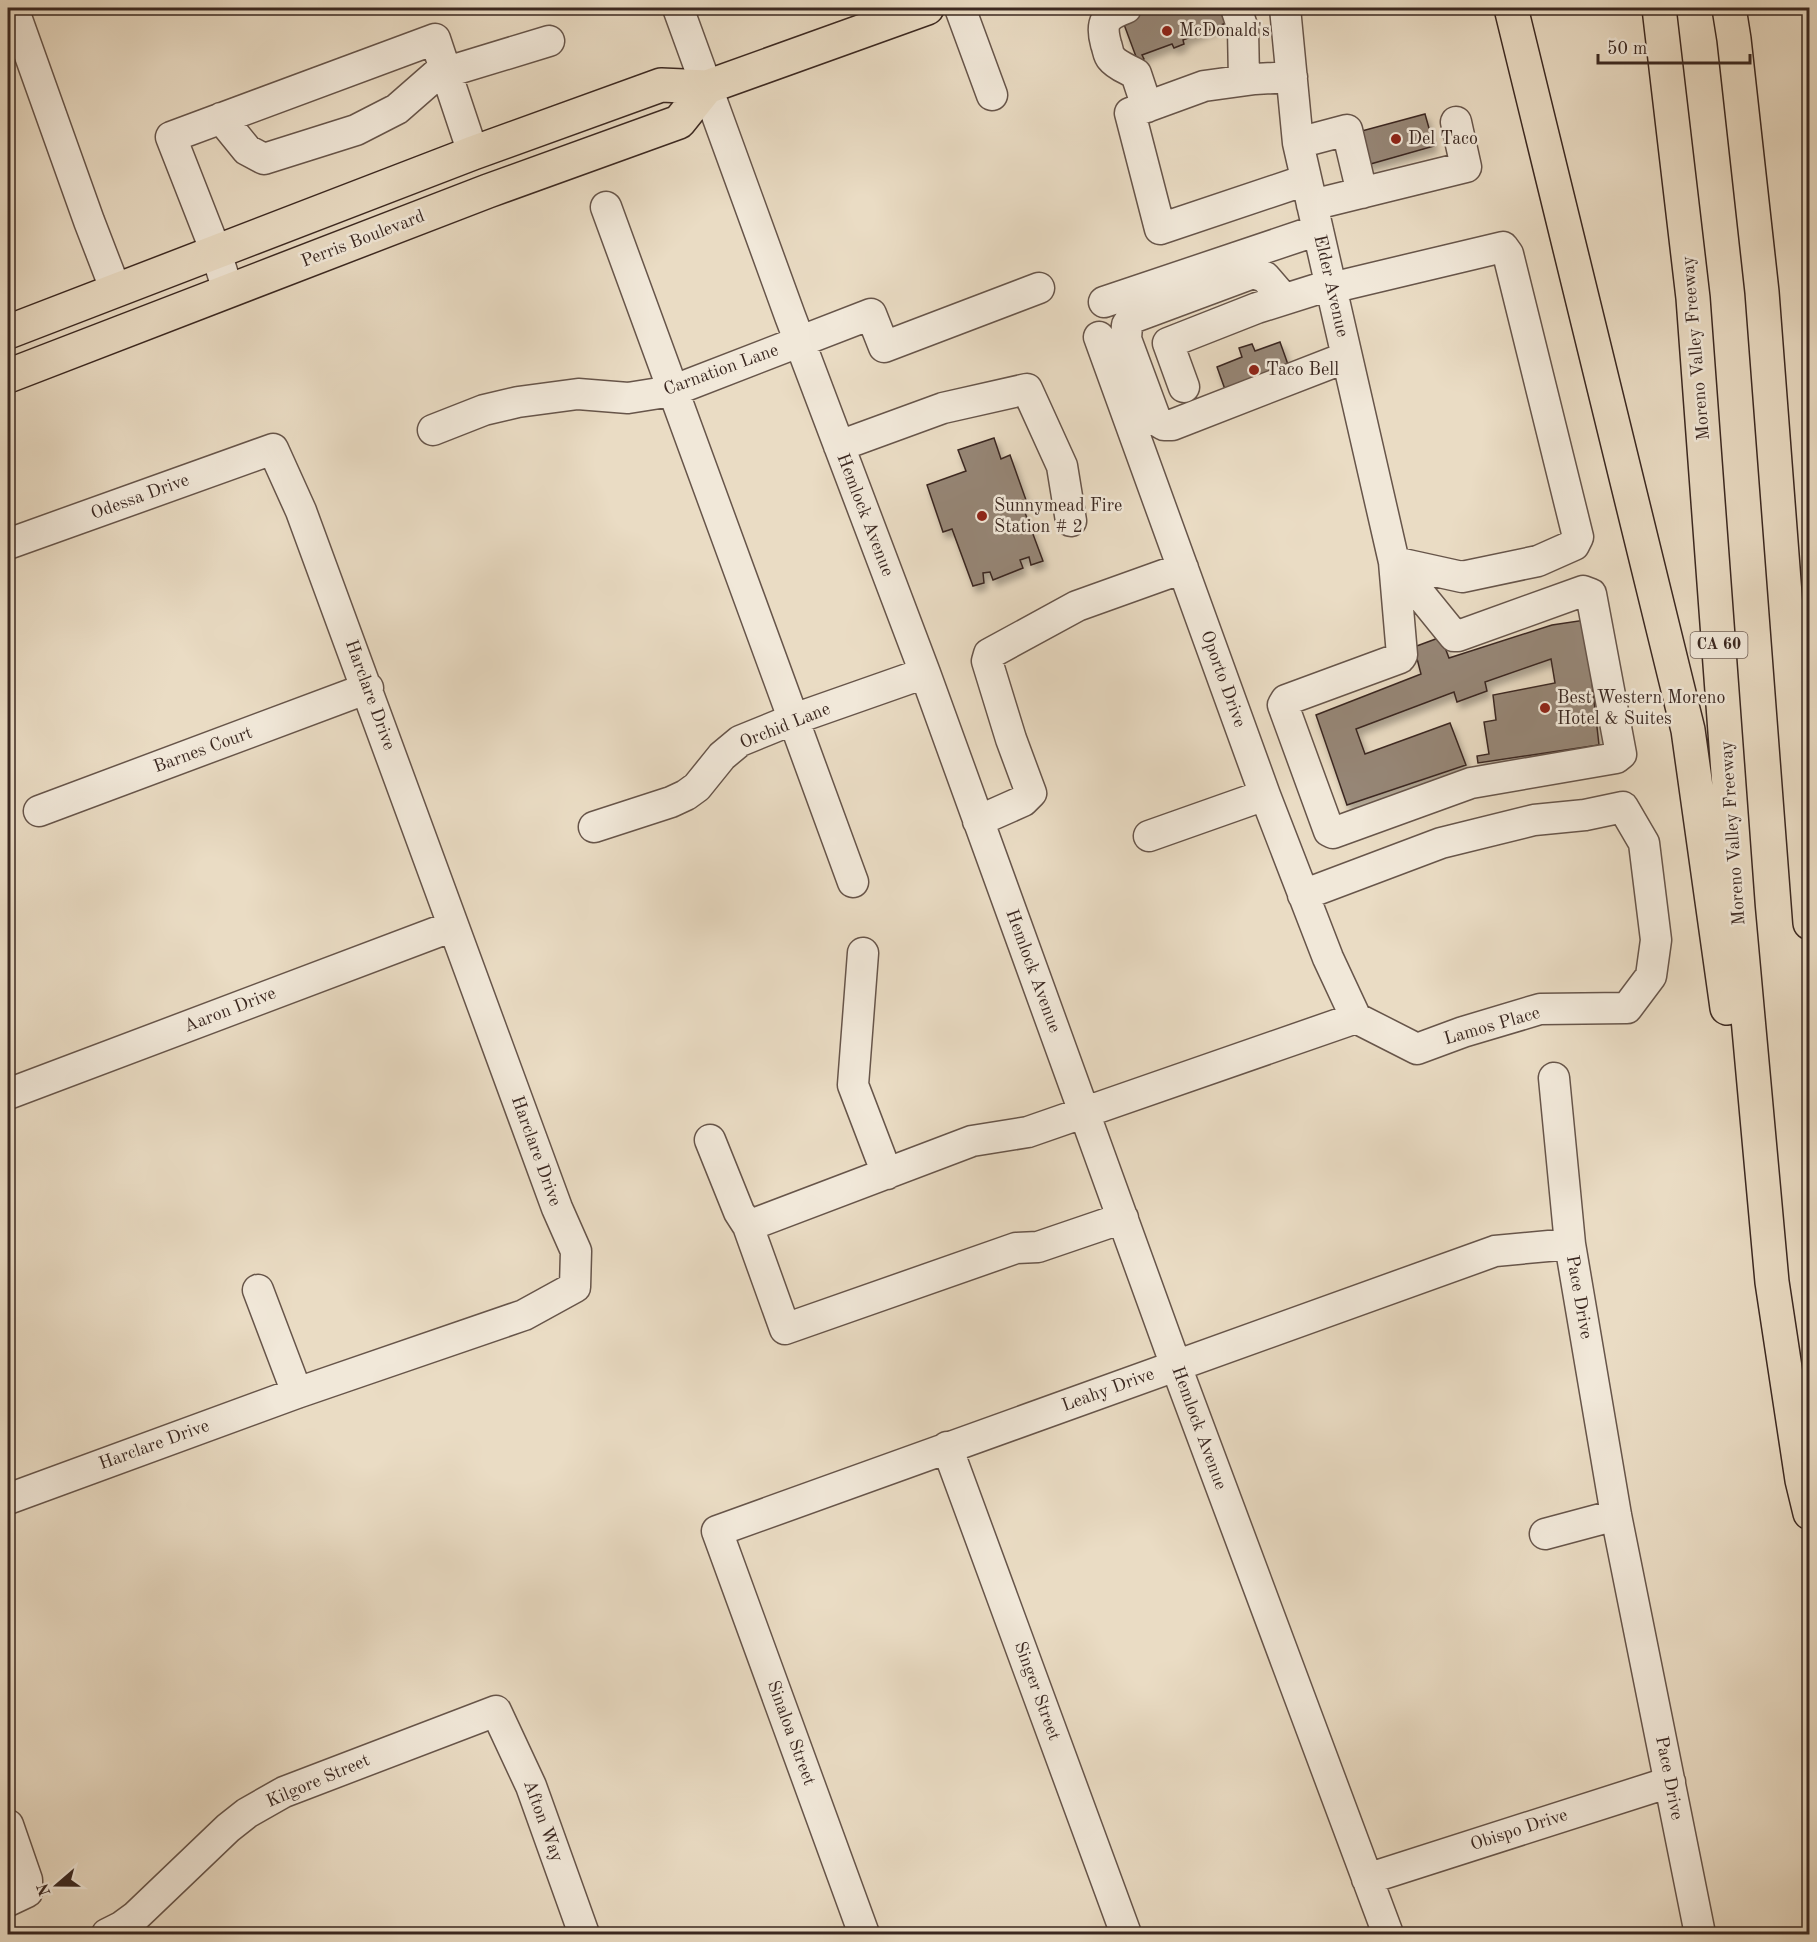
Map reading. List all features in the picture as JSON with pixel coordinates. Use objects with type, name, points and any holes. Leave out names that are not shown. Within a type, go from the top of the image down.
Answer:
[{"type":"main road","points":[[8,332],[473,153],[661,85],[707,87],[927,8]]},
{"type":"main road","points":[[1511,8],[1688,730],[1719,960],[1772,1282]]},
{"type":"main road","name":"Moreno Valley Freeway","points":[[1659,8],[1693,298],[1738,908],[1772,1282],[1809,1513]]},
{"type":"main road","points":[[1729,8],[1762,292],[1809,923]]},
{"type":"main road","name":"Perris Boulevard","points":[[8,376],[488,191],[679,122],[707,87]]},
{"type":"street","points":[[13,8],[116,291]]},
{"type":"street","name":"Hemlock Avenue","points":[[678,8],[799,341],[925,673],[1176,1366],[1388,1935]]},
{"type":"street","points":[[960,8],[992,95]]},
{"type":"street","points":[[1126,8],[1112,13],[1104,22],[1103,31],[1110,57],[1118,65],[1136,74],[1147,107]]},
{"type":"street","points":[[1236,8],[1243,29],[1244,80]]},
{"type":"street","name":"Elder Avenue","points":[[1285,8],[1298,142],[1394,562],[1402,655],[1400,658],[1286,700],[1283,705],[1329,831],[1333,833],[1471,783],[1616,759],[1621,754],[1591,594],[1583,591],[1454,636],[1394,562]]},
{"type":"street","points":[[228,291],[216,252],[171,137],[435,39],[473,153]]},
{"type":"street","points":[[221,118],[247,150],[264,159],[356,130],[397,109],[446,70],[549,41]]},
{"type":"street","points":[[1292,77],[1244,80],[1204,86],[1130,113],[1160,229],[1312,205],[1466,167],[1456,122]]},
{"type":"street","points":[[1298,142],[1347,130],[1362,193]]},
{"type":"street","points":[[1104,302],[1312,205]]},
{"type":"street","points":[[606,207],[853,882]]},
{"type":"street","points":[[1184,387],[1168,343],[1284,299],[1503,247],[1508,254],[1578,537],[1574,545],[1538,561],[1462,577],[1394,562]]},
{"type":"street","points":[[1284,299],[1265,277],[1253,273],[1132,318],[1126,326],[1126,339],[1156,420],[1164,425],[1172,425],[1347,357]]},
{"type":"street","name":"Carnation Lane","points":[[433,430],[484,410],[518,402],[578,394],[628,398],[672,391],[871,314],[884,347],[1039,288]]},
{"type":"street","name":"Oporto Drive","points":[[1099,337],[1265,795],[1328,958],[1356,1018]]},
{"type":"street","points":[[839,446],[943,408],[1027,389],[1062,466],[1071,521]]},
{"type":"street","name":"Odessa Drive","points":[[8,544],[273,449]]},
{"type":"street","name":"Harclare Drive","points":[[10,1492],[524,1315],[575,1287],[576,1251],[557,1208],[368,688],[301,511],[273,449]]},
{"type":"street","points":[[978,821],[1023,801],[1031,793],[987,662],[989,654],[1077,606],[1183,568]]},
{"type":"street","name":"Orchid Lane","points":[[594,827],[686,795],[698,787],[722,756],[740,741],[794,719],[925,673]]},
{"type":"street","name":"Barnes Court","points":[[39,811],[368,688]]},
{"type":"street","points":[[1149,836],[1265,795]]},
{"type":"street","name":"Lamos Place","points":[[1303,895],[1441,843],[1534,820],[1585,815],[1623,807],[1644,843],[1656,940],[1651,976],[1627,1008],[1540,1010],[1417,1048],[1356,1018]]},
{"type":"street","name":"Aaron Drive","points":[[8,1094],[453,926]]},
{"type":"street","points":[[863,953],[853,1085],[886,1174]]},
{"type":"street","points":[[748,1226],[972,1141],[1028,1132],[1356,1018]]},
{"type":"street","name":"Pace Drive","points":[[1554,1078],[1570,1244],[1616,1515],[1700,1935]]},
{"type":"street","points":[[710,1140],[739,1212],[748,1226],[785,1329],[1016,1248],[1038,1247],[1123,1218]]},
{"type":"street","name":"Leahy Drive","points":[[717,1531],[1495,1251],[1570,1244]]},
{"type":"street","points":[[258,1290],[297,1393]]},
{"type":"street","name":"Singer Street","points":[[947,1447],[1126,1935]]},
{"type":"street","points":[[1545,1534],[1616,1515]]},
{"type":"street","name":"Sinaloa Street","points":[[717,1531],[864,1935]]},
{"type":"street","name":"Kilgore Street","points":[[107,1935],[136,1916],[228,1828],[247,1813],[284,1792],[496,1711]]},
{"type":"street","name":"Afton Way","points":[[496,1711],[531,1786],[584,1935]]},
{"type":"street","name":"Obispo Drive","points":[[1367,1879],[1670,1782]]},
{"type":"street","points":[[8,1825],[27,1880],[27,1892],[8,1901]]},
{"type":"building","name":"McDonald's","points":[[1153,8],[1226,8],[1231,21],[1183,40],[1184,44],[1174,48],[1172,44],[1142,55],[1144,59],[1138,62],[1122,19]]},
{"type":"building","name":"Del Taco","points":[[1425,114],[1434,146],[1367,165],[1358,132]]},
{"type":"building","name":"Taco Bell","points":[[1280,342],[1291,373],[1227,395],[1217,367],[1242,357],[1239,348],[1252,344],[1255,351]]},
{"type":"building","name":"Sunnymead Fire Station # 2","points":[[994,438],[1001,459],[1010,455],[1026,500],[1021,502],[1043,561],[1031,565],[1029,557],[1020,560],[1023,568],[993,580],[990,572],[983,573],[984,583],[973,586],[952,529],[943,532],[927,485],[966,471],[958,450]]},
{"type":"building","name":"Best Western Moreno Hotel & Suites","points":[[1585,620],[1599,745],[1478,763],[1477,756],[1489,754],[1484,722],[1496,720],[1493,695],[1555,683],[1551,659],[1485,682],[1487,691],[1457,702],[1454,692],[1356,729],[1365,754],[1450,723],[1466,765],[1347,805],[1316,715],[1421,674],[1414,647],[1441,637],[1449,658],[1552,625]]},
{"type":"place","name":"McDonald's","points":[[1167,31]]},
{"type":"place","name":"Del Taco","points":[[1396,139]]},
{"type":"place","name":"Taco Bell","points":[[1254,370]]},
{"type":"place","name":"Sunnymead Fire Station # 2","points":[[982,516]]},
{"type":"place","name":"Best Western Moreno Hotel & Suites","points":[[1545,708]]}]
